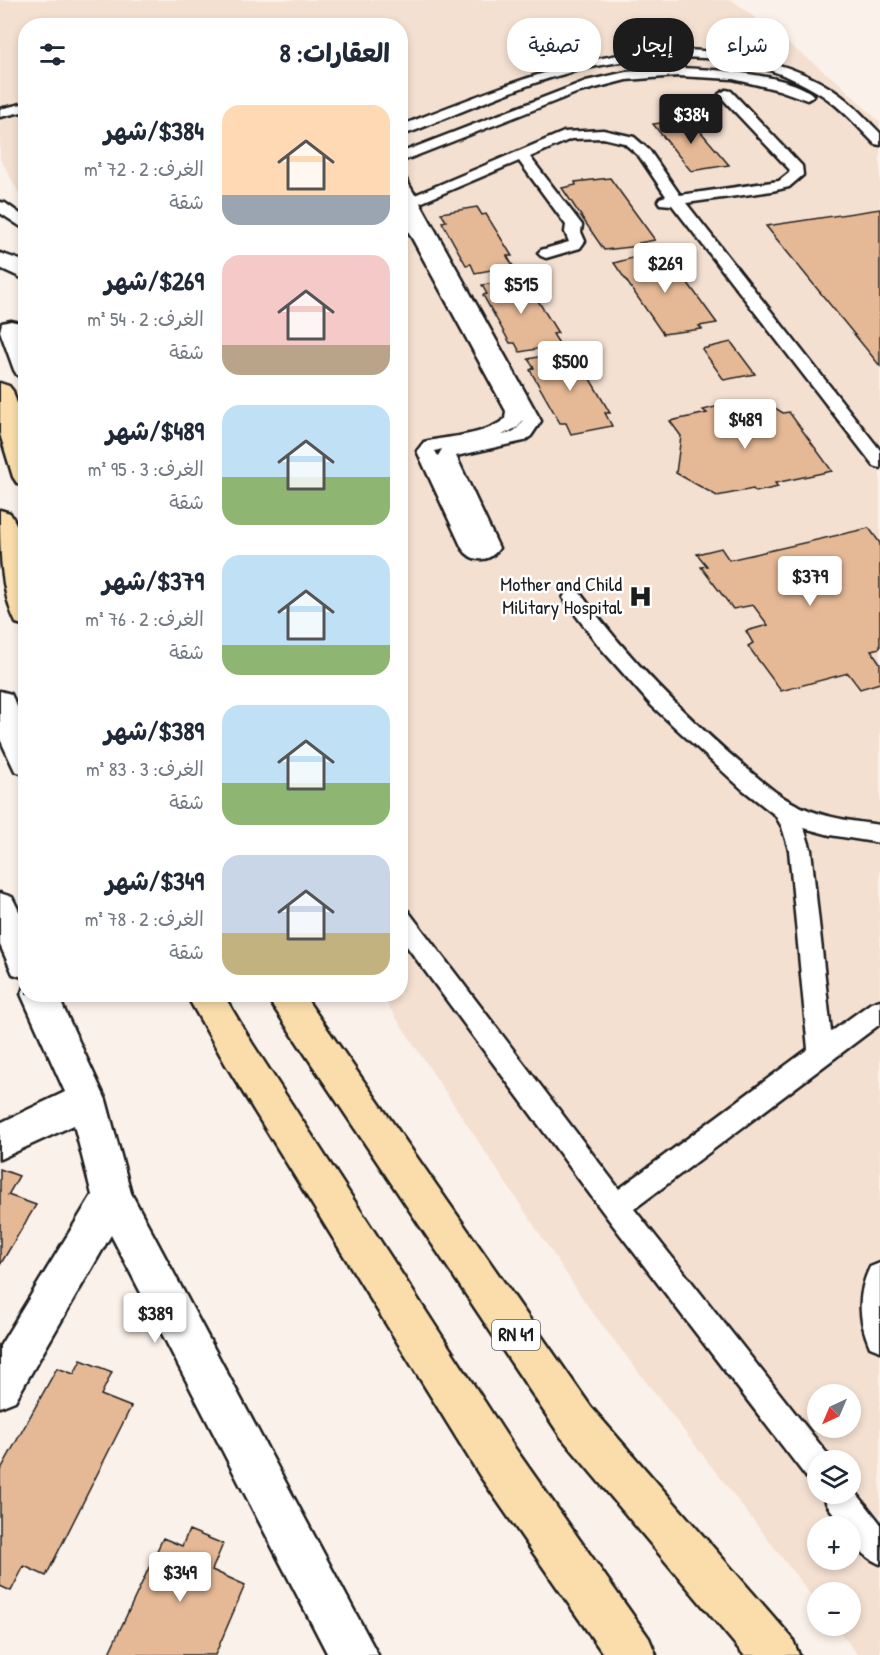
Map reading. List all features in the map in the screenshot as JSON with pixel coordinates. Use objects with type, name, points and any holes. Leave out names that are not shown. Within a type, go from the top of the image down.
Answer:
[{"type":"highway","points":[[0,391],[18,451]]},
{"type":"highway","points":[[0,519],[18,586]]},
{"type":"highway","points":[[209,1002],[239,1054],[496,1460],[632,1655]]},
{"type":"highway","name":"RN 41","points":[[288,1002],[576,1422],[775,1655]]},
{"type":"street","points":[[0,260],[18,267]]},
{"type":"street","points":[[12,326],[16,363]]},
{"type":"street","points":[[0,702],[18,744]]},
{"type":"street","points":[[0,907],[18,946]]},
{"type":"street","points":[[43,1002],[87,1100],[112,1197],[354,1655]]},
{"type":"street","points":[[0,1142],[87,1100]]},
{"type":"street","points":[[0,1386],[112,1197]]},
{"type":"lane","points":[[408,128],[570,66],[637,54],[687,52],[724,56],[762,65],[814,85],[834,97],[880,141]]},
{"type":"lane","points":[[408,155],[580,87],[622,77],[670,72],[743,78],[802,94],[843,116],[880,151]]},
{"type":"lane","points":[[668,197],[784,184],[796,175],[797,169],[726,94]]},
{"type":"lane","points":[[0,113],[18,109]]},
{"type":"lane","points":[[408,204],[565,143],[584,142],[607,145],[628,155],[668,197],[880,462]]},
{"type":"lane","points":[[408,158],[420,150]]},
{"type":"lane","points":[[520,159],[560,225],[573,232],[577,241],[565,249],[546,253]]},
{"type":"lane","points":[[668,197],[880,478]]},
{"type":"lane","points":[[0,206],[18,220]]},
{"type":"lane","points":[[408,206],[532,421],[525,432],[518,437],[453,450],[447,454],[447,459],[489,548],[484,553],[478,553],[472,548],[426,451],[430,446],[502,429],[513,422],[514,409],[408,206]]},
{"type":"lane","points":[[573,598],[603,640],[652,695],[731,767],[783,809],[831,826],[880,834]]},
{"type":"lane","points":[[783,809],[793,827],[800,850],[821,1055]]},
{"type":"lane","points":[[408,929],[616,1207],[807,1453]]},
{"type":"lane","points":[[616,1207],[880,1010]]},
{"type":"lane","points":[[880,1276],[874,1297],[874,1317],[880,1337]]},
{"type":"lane","points":[[846,1504],[880,1548]]},
{"type":"shaded area","name":"Mother and Child Military Hospital","points":[[0,0],[732,0],[755,18],[706,18],[706,72],[789,72],[789,44],[839,83],[880,122],[880,1655],[858,1655],[843,1636],[861,1636],[861,1582],[807,1582],[807,1590],[589,1308],[386,1002],[408,1002],[408,18],[18,18],[18,191],[0,158]]},
{"type":"building","points":[[690,119],[729,165],[691,171],[653,124]]},
{"type":"building","points":[[610,178],[655,240],[639,243],[641,246],[604,250],[562,188],[576,185],[575,182]]},
{"type":"building","points":[[477,207],[482,215],[486,214],[512,256],[507,256],[513,266],[475,273],[471,264],[466,265],[442,222],[446,221],[441,213]]},
{"type":"building","points":[[880,209],[880,366],[766,226]]},
{"type":"building","points":[[666,253],[717,323],[699,326],[702,329],[663,334],[614,263],[647,254],[649,256]]},
{"type":"building","points":[[519,279],[525,287],[529,286],[558,333],[553,334],[560,345],[520,352],[515,343],[510,343],[483,295],[487,294],[482,285]]},
{"type":"building","points":[[731,342],[755,374],[724,380],[702,349]]},
{"type":"building","points":[[567,351],[573,361],[579,360],[610,413],[605,413],[612,426],[571,434],[566,423],[560,423],[530,370],[534,368],[528,359]]},
{"type":"building","points":[[755,403],[757,407],[772,406],[783,413],[789,412],[832,471],[775,483],[778,487],[756,492],[753,489],[717,496],[676,473],[681,436],[670,421],[707,413],[703,410],[719,406],[721,410]]},
{"type":"building","points":[[869,528],[880,543],[880,648],[871,650],[880,663],[880,683],[860,689],[848,673],[781,691],[748,646],[753,643],[746,631],[768,625],[753,605],[733,609],[701,567],[707,566],[697,554],[721,548],[729,560]]},
{"type":"building","points":[[0,1169],[19,1176],[8,1195],[36,1205],[0,1265]]},
{"type":"building","points":[[81,1360],[112,1372],[101,1395],[131,1407],[46,1576],[24,1566],[11,1591],[0,1586],[0,1471],[57,1368],[74,1374]]},
{"type":"building","points":[[189,1530],[223,1544],[212,1570],[245,1585],[215,1655],[108,1655],[163,1538],[182,1546]]},
{"type":"place","name":"Mother and Child Military Hospital","points":[[640,596]]}]
